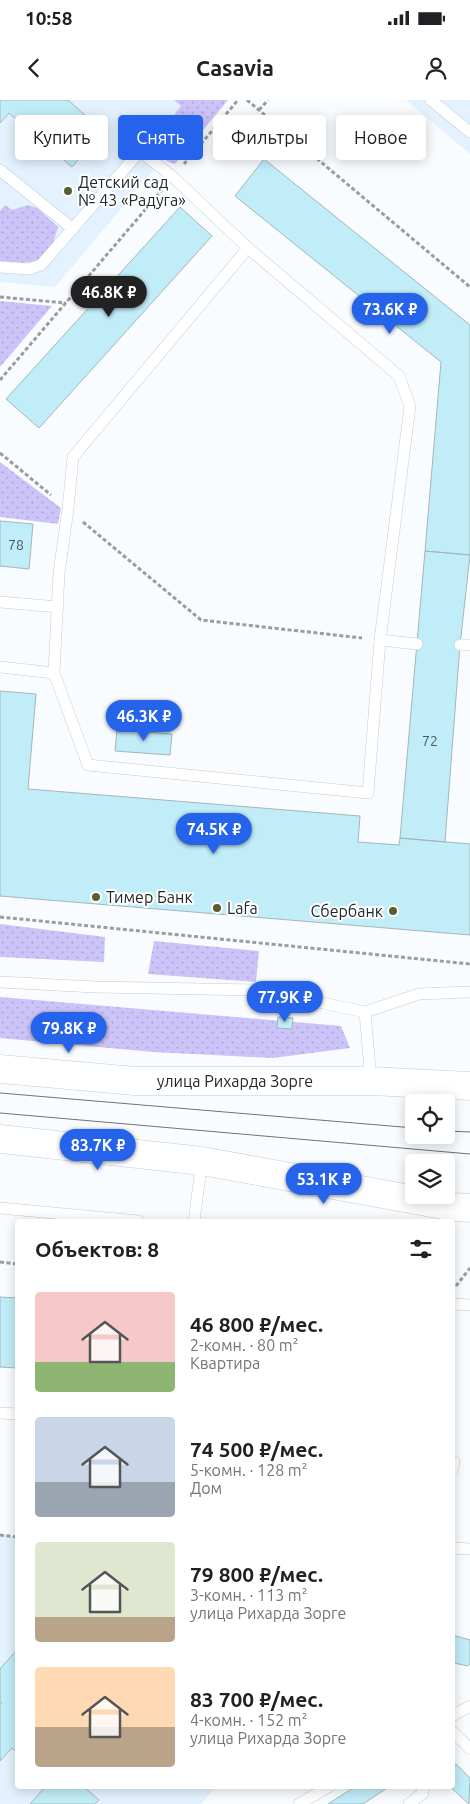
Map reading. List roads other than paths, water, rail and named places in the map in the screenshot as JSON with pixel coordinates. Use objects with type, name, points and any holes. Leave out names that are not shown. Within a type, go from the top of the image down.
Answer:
[{"type":"main road","name":"улица Рихарда Зорге","points":[[0,1069],[135,1081],[371,1081],[470,1086]]},
{"type":"main road","points":[[0,1139],[202,1161],[454,1207],[470,1208]]},
{"type":"lane","points":[[431,100],[470,132]]},
{"type":"lane","points":[[0,267],[30,269],[41,265],[140,151],[173,177],[248,248],[399,376],[410,406],[380,640],[368,793],[88,765],[54,673],[60,573],[73,457],[248,248]]},
{"type":"lane","points":[[0,170],[73,229]]},
{"type":"lane","points":[[0,602],[58,607]]},
{"type":"lane","points":[[380,640],[417,644]]},
{"type":"lane","points":[[0,667],[54,673]]},
{"type":"lane","points":[[0,982],[95,988],[262,990],[365,1012],[419,994],[470,992]]},
{"type":"lane","points":[[365,1012],[371,1081]]},
{"type":"lane","points":[[194,1219],[202,1161]]},
{"type":"lane","points":[[0,1208],[117,1219]]},
{"type":"lane","points":[[455,1304],[470,1306]]},
{"type":"lane","points":[[0,1413],[15,1414]]},
{"type":"lane","points":[[455,1548],[470,1550]]},
{"type":"lane","points":[[455,1714],[470,1706]]},
{"type":"lane","points":[[455,1734],[470,1749]]},
{"type":"lane","points":[[299,1804],[325,1789]]},
{"type":"lane","points":[[409,1804],[424,1793],[423,1789]]},
{"type":"tram line","points":[[0,1093],[405,1127]]},
{"type":"tram line","points":[[0,1113],[470,1154]]},
{"type":"tram line","points":[[455,1131],[470,1132]]},
{"type":"place","name":"Детский сад № 43 «Радуга»","points":[[68,191]]},
{"type":"place","name":"Тимер Банк","points":[[96,897]]},
{"type":"place","name":"Lafa","points":[[217,908]]},
{"type":"place","name":"Сбербанк","points":[[393,911]]}]
